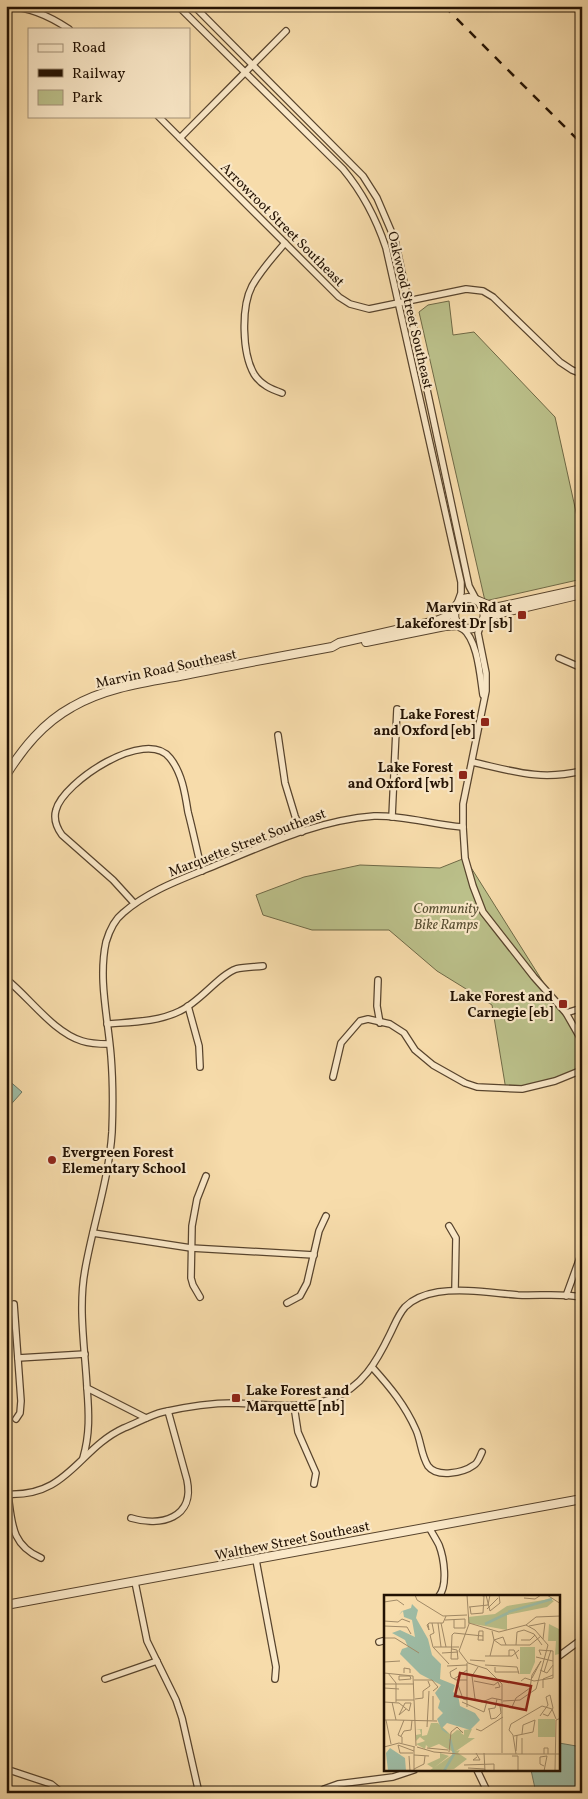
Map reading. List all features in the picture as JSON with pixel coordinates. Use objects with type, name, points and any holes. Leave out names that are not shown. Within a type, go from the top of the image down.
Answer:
[{"type":"street","name":"Oakwood Street Southeast","points":[[178,6],[343,169],[370,206],[386,248],[461,582],[461,593],[456,606]]},
{"type":"street","name":"Oakwood Street Southeast","points":[[194,6],[363,176],[377,198],[395,240],[469,586],[479,602]]},
{"type":"street","points":[[6,7],[27,9],[57,21],[68,28]]},
{"type":"street","points":[[180,138],[286,31]]},
{"type":"street","name":"Arrowroot Street Southeast","points":[[160,118],[339,297],[350,304],[369,309],[466,289],[483,290],[493,297],[560,362],[582,374]]},
{"type":"street","points":[[282,393],[262,384],[254,373],[247,352],[244,326],[251,288],[264,268],[285,243]]},
{"type":"street","points":[[484,700],[472,641],[469,634],[454,617],[456,606],[464,599],[471,598],[492,607],[582,589]]},
{"type":"street","points":[[461,626],[472,629],[497,614],[582,594]]},
{"type":"street","points":[[479,602],[485,613],[478,633],[486,673],[486,691],[463,804],[462,827],[465,858],[483,912],[534,977],[566,1013],[582,1041]]},
{"type":"street","name":"Marvin Road Southeast","points":[[332,647],[339,643],[436,621],[448,616],[456,606]]},
{"type":"street","name":"Marvin Road Southeast","points":[[6,775],[22,751],[44,726],[70,707],[101,693],[152,681],[340,647],[448,625],[461,626]]},
{"type":"street","points":[[559,658],[582,668]]},
{"type":"street","points":[[392,817],[397,709]]},
{"type":"street","points":[[278,735],[285,783],[302,832]]},
{"type":"street","points":[[134,903],[113,880],[62,835],[57,828],[55,820],[56,810],[65,792],[88,774],[123,754],[140,749],[155,749],[169,756],[183,784],[202,871]]},
{"type":"street","points":[[472,762],[534,776],[559,776],[582,771]]},
{"type":"street","name":"Marquette Street Southeast","points":[[82,1459],[87,1446],[90,1424],[82,1294],[85,1270],[108,1165],[112,1137],[110,1044],[103,965],[106,941],[111,928],[120,915],[134,903],[158,890],[302,832],[338,821],[376,816],[462,827]]},
{"type":"street","points":[[107,1024],[155,1019],[180,1012],[228,974],[236,970],[264,966]]},
{"type":"street","points":[[6,979],[67,1034],[91,1044],[110,1044]]},
{"type":"street","points":[[378,980],[377,1006],[380,1022]]},
{"type":"street","points":[[188,1006],[199,1046],[200,1067]]},
{"type":"street","points":[[566,1013],[582,1008]]},
{"type":"street","points":[[333,1077],[341,1043],[360,1021],[368,1019],[390,1024],[404,1032],[415,1050],[433,1065],[477,1088],[522,1089],[555,1081],[582,1070]]},
{"type":"street","points":[[200,1297],[191,1278],[192,1226],[197,1199],[206,1176]]},
{"type":"street","points":[[287,1303],[300,1296],[307,1283],[320,1230],[326,1216]]},
{"type":"street","points":[[449,1226],[456,1238],[455,1290]]},
{"type":"street","points":[[93,1233],[191,1248],[314,1255]]},
{"type":"street","points":[[566,1296],[582,1252]]},
{"type":"street","points":[[42,1558],[31,1553],[17,1540],[7,1494],[28,1493],[58,1481],[71,1472],[82,1459],[118,1431],[146,1418],[168,1411],[219,1404],[294,1406],[315,1404],[333,1398],[362,1379],[380,1354],[397,1317],[412,1300],[423,1295],[455,1290],[582,1297]]},
{"type":"street","points":[[14,1304],[22,1401],[20,1413],[16,1419]]},
{"type":"street","points":[[18,1358],[85,1354]]},
{"type":"street","points":[[372,1367],[405,1407],[416,1430],[422,1452],[429,1466],[442,1473],[461,1471],[476,1465],[482,1452]]},
{"type":"street","points":[[88,1388],[146,1418]]},
{"type":"street","points":[[294,1406],[298,1432],[316,1473],[314,1484]]},
{"type":"street","points":[[131,1518],[144,1522],[169,1518],[184,1508],[188,1500],[189,1489],[187,1480],[168,1411]]},
{"type":"street","name":"Walthew Street Southeast","points":[[6,1605],[582,1499]]},
{"type":"street","points":[[429,1527],[439,1546],[442,1561],[444,1580],[440,1595]]},
{"type":"street","points":[[256,1560],[276,1667],[275,1680]]},
{"type":"street","points":[[134,1582],[147,1641],[176,1700],[182,1718],[199,1793]]},
{"type":"street","points":[[560,1655],[582,1639]]},
{"type":"street","points":[[105,1679],[157,1661]]},
{"type":"street","points":[[6,1769],[51,1784],[62,1793]]},
{"type":"street","points":[[324,1789],[338,1784],[394,1777],[408,1772]]},
{"type":"street","points":[[478,1772],[488,1793]]},
{"type":"green space","points":[[449,301],[453,335],[474,332],[555,417],[582,539],[582,579],[485,601],[419,312],[428,305]]},
{"type":"green space","name":"Community Bike Ramps","points":[[465,858],[582,1044],[582,1069],[522,1089],[506,1090],[492,1005],[437,971],[389,930],[312,930],[263,915],[256,895],[304,877],[360,865],[440,868]]},
{"type":"shaded area","points":[[6,1078],[22,1092],[6,1110]]},
{"type":"shaded area","points":[[560,1743],[582,1747],[582,1793],[536,1793],[531,1772],[560,1772]]},
{"type":"railway","points":[[444,6],[582,144]]},
{"type":"place","name":"Marvin Rd at Lakeforest Dr [sb]","points":[[522,615]]},
{"type":"place","name":"Lake Forest and Oxford [eb]","points":[[485,722]]},
{"type":"place","name":"Lake Forest and Oxford [wb]","points":[[463,775]]},
{"type":"place","name":"Lake Forest and Carnegie [eb]","points":[[563,1004]]},
{"type":"place","name":"Evergreen Forest Elementary School","points":[[52,1160]]},
{"type":"place","name":"Lake Forest and Marquette [nb]","points":[[236,1398]]}]
